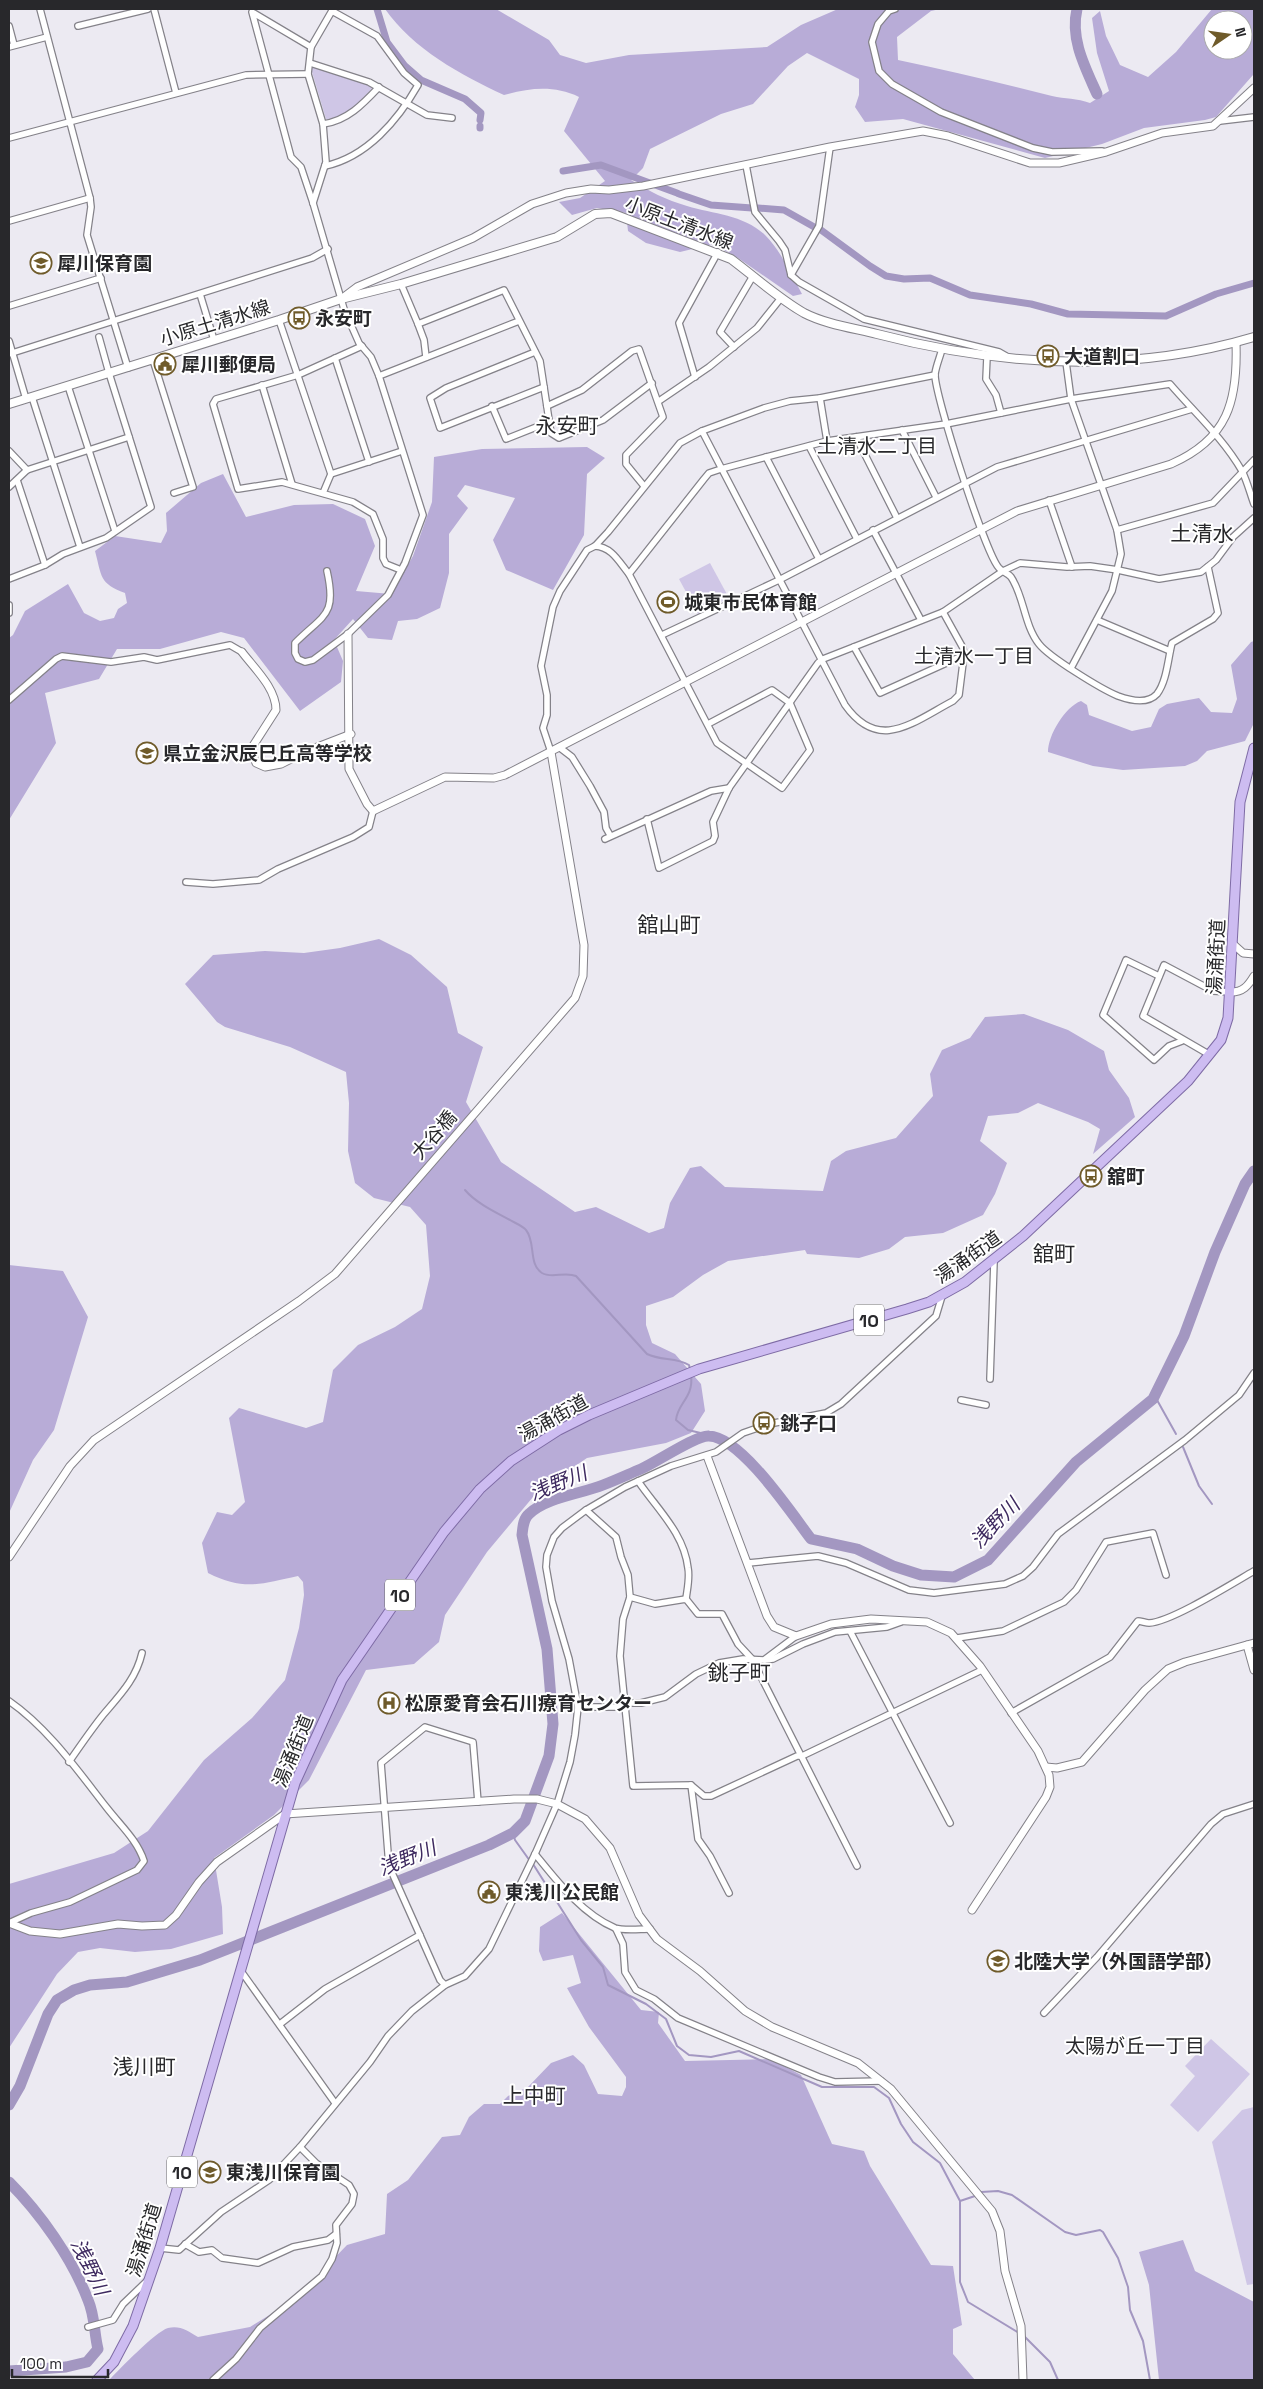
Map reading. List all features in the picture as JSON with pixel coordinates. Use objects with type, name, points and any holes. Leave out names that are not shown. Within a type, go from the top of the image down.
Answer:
[{"type":"main road","name":"小原土清水線","points":[[9,404],[280,320],[341,299],[401,284],[557,237],[586,218],[603,213],[637,222],[731,258],[781,298],[804,313],[942,348],[987,357],[1066,362],[1172,355],[1254,337]]},
{"type":"main road","name":"湯涌街道","points":[[97,2380],[121,2351],[133,2326],[160,2248],[295,1783],[342,1680],[444,1532],[480,1489],[511,1461],[560,1430],[699,1369],[907,1309],[942,1296],[966,1282],[994,1262],[1175,1094],[1221,1040],[1228,1018],[1231,992],[1240,802],[1254,748]]},
{"type":"street","points":[[40,9],[90,198],[87,235],[128,368]]},
{"type":"street","points":[[78,26],[148,9]]},
{"type":"street","points":[[154,9],[176,93]]},
{"type":"street","points":[[245,9],[311,47]]},
{"type":"street","points":[[895,9],[889,11],[878,24],[872,42],[879,71],[892,84],[941,112],[1033,148],[1052,152],[1079,150],[1106,152]]},
{"type":"street","points":[[313,203],[325,166],[323,124],[308,74],[311,47],[332,10],[377,36],[404,73],[418,85],[408,103],[374,142],[334,164],[325,166]]},
{"type":"street","points":[[252,12],[290,157],[301,167],[328,249],[341,299],[362,346],[371,356],[379,376],[423,515],[401,570],[388,595],[348,634],[312,660],[305,662],[298,659],[295,653],[295,643],[327,614],[332,592],[327,570]]},
{"type":"street","points":[[9,26],[11,46],[47,36]]},
{"type":"street","points":[[310,63],[379,87],[428,115],[452,118]]},
{"type":"street","points":[[9,138],[246,75],[308,74]]},
{"type":"street","points":[[323,124],[348,116],[361,106],[379,87]]},
{"type":"street","points":[[341,299],[357,287],[473,238],[548,197],[591,189],[609,190],[643,186],[830,147],[923,131],[948,136],[1030,164],[1059,163],[1106,152],[1162,133],[1213,126],[1254,88]]},
{"type":"street","points":[[1220,121],[1254,117]]},
{"type":"street","points":[[791,275],[819,226],[830,147]]},
{"type":"street","points":[[746,165],[755,212],[785,250],[791,275],[864,319],[999,352],[1012,359]]},
{"type":"street","points":[[9,220],[90,198]]},
{"type":"street","points":[[10,353],[312,258],[328,249]]},
{"type":"street","points":[[695,377],[679,323],[718,252]]},
{"type":"street","points":[[734,347],[720,332],[753,276]]},
{"type":"street","points":[[9,306],[101,278]]},
{"type":"street","points":[[401,284],[424,340],[426,358]]},
{"type":"street","points":[[418,324],[504,290],[540,361],[551,433],[559,438],[603,420],[652,383]]},
{"type":"street","points":[[200,294],[214,340]]},
{"type":"street","points":[[659,401],[695,377],[757,328],[781,298]]},
{"type":"street","points":[[280,320],[331,474],[323,493]]},
{"type":"street","points":[[379,376],[519,321]]},
{"type":"street","points":[[9,585],[11,584],[9,578],[45,565],[62,554],[106,538],[151,507],[98,337]]},
{"type":"street","points":[[9,341],[10,353],[29,398],[80,547]]},
{"type":"street","points":[[186,882],[212,884],[259,880],[278,869],[353,837],[369,827],[374,811],[445,777],[494,778],[525,766],[686,681],[803,623],[895,572],[1017,511],[1171,464],[1190,456],[1215,434],[1230,408],[1236,361],[1236,342]]},
{"type":"street","points":[[362,346],[298,375],[216,399],[213,404],[238,489],[282,482],[353,502],[373,514],[383,539],[383,558],[386,564],[401,570]]},
{"type":"street","points":[[942,348],[935,375],[946,424],[965,482],[981,528],[999,569],[1011,577],[1039,644],[1071,668],[1116,695],[1133,701],[1150,698],[1156,695],[1161,686],[1172,643],[1207,623],[1218,613],[1208,567]]},
{"type":"street","points":[[547,406],[582,390],[632,351],[639,349],[659,401],[663,417],[626,455],[626,464],[644,486]]},
{"type":"street","points":[[535,352],[446,388],[430,398],[440,428],[544,387]]},
{"type":"street","points":[[987,357],[986,379],[996,395],[1001,413]]},
{"type":"street","points":[[335,358],[369,462]]},
{"type":"street","points":[[153,360],[192,487],[174,493]]},
{"type":"street","points":[[1066,362],[1071,399],[1117,530],[1121,554],[1112,591],[1071,668]]},
{"type":"street","points":[[551,752],[543,728],[547,695],[541,666],[553,607],[560,591],[587,550],[595,546],[680,443],[702,430],[764,408],[935,375]]},
{"type":"street","points":[[629,574],[709,473],[827,441],[946,424],[1071,399],[1170,384],[1215,434],[1243,473],[1254,504]]},
{"type":"street","points":[[262,385],[292,484]]},
{"type":"street","points":[[68,386],[115,531]]},
{"type":"street","points":[[820,398],[827,441]]},
{"type":"street","points":[[492,406],[506,439],[549,422]]},
{"type":"street","points":[[662,635],[779,580],[997,467],[1192,409]]},
{"type":"street","points":[[702,430],[779,580],[823,659],[845,705],[854,718],[866,726],[888,732],[899,730],[953,701],[959,694],[964,655],[963,648],[943,612]]},
{"type":"street","points":[[902,430],[936,497]]},
{"type":"street","points":[[856,437],[897,518]]},
{"type":"street","points":[[9,487],[27,470],[129,438]]},
{"type":"street","points":[[809,446],[857,539]]},
{"type":"street","points":[[9,451],[27,470]]},
{"type":"street","points":[[331,474],[402,451]]},
{"type":"street","points":[[766,457],[818,559]]},
{"type":"street","points":[[1117,530],[1213,503],[1254,460]]},
{"type":"street","points":[[17,480],[45,565]]},
{"type":"street","points":[[1049,500],[1072,567]]},
{"type":"street","points":[[647,819],[659,868],[713,841],[715,836],[713,822],[729,788],[818,663],[823,659],[943,612],[1003,571],[1020,563],[1118,570],[1159,579],[1201,572],[1216,560],[1233,537],[1254,518]]},
{"type":"street","points":[[873,530],[921,620]]},
{"type":"street","points":[[595,546],[604,547],[610,551],[629,574],[717,743],[782,788],[810,750],[790,703],[772,690],[708,724]]},
{"type":"street","points":[[9,605],[9,613]]},
{"type":"street","points":[[1097,620],[1170,651]]},
{"type":"street","points":[[348,634],[349,769],[367,804],[374,811]]},
{"type":"street","points":[[9,700],[56,659],[62,656],[111,662],[144,657],[157,660],[230,645],[242,652],[274,695],[276,704],[276,710],[251,749],[256,763],[265,768],[281,764],[307,751],[350,734]]},
{"type":"street","points":[[854,647],[880,693],[964,655]]},
{"type":"street","points":[[559,747],[572,757],[590,786],[604,812],[608,837],[711,791],[729,788]]},
{"type":"street","name":"大谷橋","points":[[9,1557],[70,1466],[94,1440],[299,1301],[335,1274],[575,998],[583,976],[584,945],[551,752]]},
{"type":"street","points":[[1233,944],[1243,953],[1254,954]]},
{"type":"street","points":[[1160,976],[1126,960],[1103,1015],[1154,1060],[1169,1046],[1182,1041]]},
{"type":"street","points":[[1210,1055],[1182,1041],[1143,1016],[1164,965],[1213,991],[1239,992],[1247,987],[1254,976]]},
{"type":"street","points":[[990,1379],[994,1262]]},
{"type":"street","points":[[160,2248],[179,2250],[221,2212],[269,2180],[300,2147],[370,2062],[388,2036],[412,2011],[445,1985],[465,1976],[485,1954],[534,1856],[557,1804],[570,1762],[578,1707],[569,1659],[552,1601],[546,1567],[547,1554],[554,1537],[562,1528],[586,1510],[638,1481],[671,1466],[716,1452],[743,1433],[769,1424],[826,1413],[841,1404],[936,1316],[942,1296]]},
{"type":"street","points":[[748,1562],[818,1556],[846,1563],[909,1590],[934,1593],[1005,1584],[1023,1576],[1034,1567],[1058,1534],[1184,1440],[1238,1395],[1254,1373]]},
{"type":"street","points":[[961,1400],[986,1405]]},
{"type":"street","points":[[707,1456],[770,1622],[774,1627],[796,1636]]},
{"type":"street","points":[[638,1481],[661,1508],[685,1550],[689,1570],[686,1600],[698,1614],[722,1614],[738,1644],[752,1659],[857,1866]]},
{"type":"street","points":[[586,1510],[616,1537],[620,1558],[628,1575],[630,1597],[623,1619],[620,1656],[633,1786],[692,1785],[704,1796],[710,1796],[797,1756],[802,1756],[982,1670]]},
{"type":"street","points":[[957,1638],[1003,1631],[1064,1602],[1076,1590],[1106,1542],[1153,1533],[1166,1575]]},
{"type":"street","points":[[1011,1712],[1110,1657],[1138,1621],[1150,1623],[1164,1618],[1195,1604],[1254,1571]]},
{"type":"street","points":[[630,1597],[654,1604],[686,1600]]},
{"type":"street","points":[[764,1660],[796,1636],[831,1624],[871,1619],[908,1619],[935,1624],[957,1638],[1011,1712],[1046,1767],[1050,1787],[1046,1797],[972,1910]]},
{"type":"street","points":[[578,1707],[624,1705],[665,1697],[696,1674],[719,1663],[752,1659],[773,1659],[803,1644],[835,1632],[887,1627],[908,1619]]},
{"type":"street","points":[[850,1631],[950,1823]]},
{"type":"street","points":[[1046,1767],[1057,1768],[1082,1762],[1145,1690],[1168,1669],[1185,1662],[1250,1644],[1254,1670]]},
{"type":"street","points":[[70,1762],[85,1738],[136,1674],[142,1653]]},
{"type":"street","points":[[9,1701],[41,1729],[70,1762],[140,1848],[144,1861],[137,1870],[70,1902],[31,1913],[9,1923]]},
{"type":"street","points":[[445,1985],[440,1980],[389,1866],[381,1763],[425,1726],[473,1742],[478,1802]]},
{"type":"street","points":[[692,1785],[698,1840],[710,1856],[730,1892]]},
{"type":"street","points":[[9,1923],[30,1931],[60,1934],[118,1924],[165,1925],[176,1915],[199,1882],[217,1862],[285,1814],[514,1799],[537,1799],[557,1804],[585,1819],[600,1833],[610,1848],[639,1914],[657,1939],[700,1971],[745,2010],[772,2027],[858,2064],[891,2089],[992,2211],[1000,2231],[1005,2271],[1021,2326],[1023,2380]]},
{"type":"street","points":[[1044,2013],[1097,1957],[1211,1824],[1223,1814],[1254,1804]]},
{"type":"street","points":[[534,1856],[576,1901],[616,1929],[623,1944],[625,1972],[632,1987],[678,2018],[835,2082],[880,2081]]},
{"type":"street","points":[[616,1929],[650,1929]]},
{"type":"street","points":[[280,2024],[325,1989],[420,1935]]},
{"type":"street","points":[[241,1971],[335,2103]]},
{"type":"street","points":[[213,2380],[236,2359],[260,2328],[322,2276],[332,2258],[337,2243],[336,2225],[352,2204],[354,2194],[352,2188],[316,2163],[300,2147]]},
{"type":"street","points":[[185,2244],[198,2252],[212,2250],[222,2258],[258,2263],[293,2247],[328,2240],[336,2234]]},
{"type":"street","points":[[88,2327],[113,2320],[123,2304],[149,2280]]},
{"type":"shaded area","points":[[385,9],[496,9],[549,40],[560,55],[586,63],[629,55],[767,47],[801,25],[838,9],[940,9],[931,11],[897,37],[898,60],[1090,103],[1109,91],[1097,53],[1092,18],[1100,11],[1106,36],[1120,65],[1148,77],[1176,52],[1203,20],[1203,60],[1253,60],[1253,10],[1211,10],[1254,9],[1253,75],[1216,117],[1144,128],[1102,144],[1045,158],[903,119],[865,122],[855,107],[859,95],[859,79],[807,53],[788,66],[753,104],[721,114],[650,149],[643,168],[631,180],[672,201],[738,219],[757,228],[776,248],[802,294],[793,296],[738,258],[713,244],[680,252],[646,243],[628,231],[626,213],[597,208],[572,215],[559,202],[580,198],[605,181],[564,131],[579,97],[551,89],[533,89],[504,95],[455,70],[424,49],[409,36]]},
{"type":"shaded area","points":[[316,67],[372,88],[363,99],[348,111],[330,120],[326,119],[312,72],[312,68]]},
{"type":"shaded area","points":[[587,447],[605,458],[587,474],[584,535],[553,590],[506,570],[493,540],[515,498],[465,485],[457,496],[468,508],[449,534],[449,573],[440,608],[417,619],[398,621],[392,640],[368,638],[353,619],[334,640],[343,661],[341,682],[300,711],[244,638],[221,632],[160,649],[117,649],[99,679],[45,693],[56,743],[9,820],[9,638],[13,635],[25,611],[68,584],[84,613],[100,621],[114,618],[118,609],[127,603],[125,593],[110,586],[103,578],[95,551],[115,536],[161,543],[167,531],[166,513],[201,483],[223,474],[246,517],[294,505],[333,504],[365,519],[375,546],[356,591],[391,594],[413,556],[432,502],[434,457],[482,449]]},
{"type":"shaded area","points":[[710,563],[729,598],[698,614],[679,579]]},
{"type":"shaded area","points":[[1254,641],[1254,723],[1245,741],[1207,751],[1197,761],[1185,766],[1123,770],[1093,766],[1048,752],[1051,738],[1058,722],[1069,709],[1081,701],[1087,705],[1089,715],[1132,731],[1151,727],[1159,709],[1167,704],[1199,698],[1211,712],[1232,713],[1237,699],[1231,665]]},
{"type":"shaded area","points":[[379,939],[411,955],[447,987],[458,1033],[483,1047],[466,1102],[501,1162],[575,1212],[596,1207],[649,1233],[664,1228],[670,1203],[690,1168],[701,1166],[725,1187],[823,1191],[831,1161],[846,1151],[896,1138],[933,1096],[930,1074],[942,1050],[970,1038],[985,1017],[1024,1014],[1068,1030],[1104,1051],[1109,1070],[1129,1098],[1135,1117],[1093,1154],[1100,1129],[1088,1122],[1038,1103],[1018,1113],[988,1116],[980,1141],[1007,1163],[995,1194],[983,1215],[943,1233],[905,1237],[889,1249],[859,1258],[807,1254],[805,1250],[728,1261],[703,1275],[673,1297],[646,1306],[646,1325],[652,1343],[675,1354],[701,1384],[705,1411],[691,1433],[666,1443],[587,1458],[538,1491],[487,1552],[445,1615],[439,1642],[414,1664],[366,1670],[309,1780],[274,1815],[214,1858],[222,1907],[223,1934],[171,1949],[135,1952],[100,1948],[78,1952],[57,1974],[9,2048],[9,1884],[114,1853],[148,1831],[204,1760],[252,1718],[285,1680],[299,1628],[304,1595],[303,1582],[298,1576],[263,1583],[243,1584],[221,1579],[208,1573],[202,1543],[217,1512],[232,1515],[245,1502],[229,1418],[239,1408],[306,1428],[323,1422],[333,1370],[358,1345],[395,1327],[422,1309],[430,1276],[426,1225],[410,1207],[374,1198],[355,1183],[348,1151],[349,1103],[346,1072],[290,1047],[225,1027],[217,1022],[185,984],[213,955],[265,951],[304,953],[340,948]]},
{"type":"shaded area","points":[[9,1265],[63,1271],[88,1317],[54,1430],[33,1460],[9,1513]]},
{"type":"shaded area","points":[[562,1913],[641,2010],[659,2012],[658,2023],[685,2061],[771,2059],[801,2075],[832,2144],[864,2151],[870,2166],[931,2265],[953,2266],[962,2325],[953,2329],[953,2354],[975,2380],[109,2380],[147,2343],[168,2328],[180,2328],[198,2337],[250,2327],[294,2300],[347,2245],[385,2234],[387,2194],[408,2180],[442,2137],[460,2135],[469,2117],[484,2104],[500,2104],[508,2096],[528,2087],[551,2063],[573,2055],[584,2065],[598,2094],[622,2096],[626,2087],[626,2077],[589,2027],[567,1988],[581,1983],[573,1955],[543,1961],[539,1951],[540,1927]]},
{"type":"shaded area","points":[[1211,2039],[1250,2074],[1198,2132],[1170,2105],[1195,2076],[1185,2066]]},
{"type":"shaded area","points":[[1254,2107],[1254,2284],[1247,2285],[1212,2142],[1242,2110]]},
{"type":"shaded area","points":[[1183,2240],[1195,2271],[1254,2302],[1254,2380],[1159,2380],[1149,2285],[1139,2252]]},
{"type":"waterway","points":[[377,9],[387,42],[405,66],[421,80],[465,99],[481,113],[480,120]]},
{"type":"waterway","points":[[1077,9],[1075,20],[1077,42],[1097,94]]},
{"type":"waterway","points":[[563,171],[601,165],[677,193]]},
{"type":"waterway","points":[[679,194],[711,205],[752,208]]},
{"type":"waterway","points":[[758,208],[784,210],[816,228]]},
{"type":"waterway","points":[[821,230],[886,276],[904,279],[930,278],[970,295],[1031,304],[1068,314],[1166,316],[1216,294],[1254,283]]},
{"type":"waterway","name":"浅野川","points":[[9,2105],[20,2086],[48,2014],[57,2000],[74,1990],[90,1985],[127,1982],[200,1960],[489,1845],[513,1833],[525,1821],[549,1756],[553,1724],[547,1649],[522,1535],[526,1518],[536,1508],[613,1481],[648,1466],[695,1440],[709,1436],[722,1440],[736,1449],[750,1462],[779,1496],[811,1539],[857,1549],[893,1566],[921,1575],[954,1577],[988,1560],[1076,1462],[1153,1399],[1184,1336],[1215,1252],[1245,1184],[1254,1171]]},
{"type":"waterway","points":[[465,1190],[480,1203],[525,1229],[531,1241],[533,1259],[542,1273],[546,1275],[567,1274],[576,1276],[647,1354],[684,1363],[689,1365],[690,1369]]},
{"type":"waterway","points":[[691,1376],[688,1395],[679,1409],[676,1420],[688,1430],[709,1435]]},
{"type":"waterway","points":[[1153,1399],[1157,1400],[1176,1434]]},
{"type":"waterway","points":[[1183,1447],[1199,1486],[1212,1504]]},
{"type":"waterway","points":[[513,1833],[515,1840],[530,1861]]},
{"type":"waterway","points":[[533,1864],[581,1940],[603,1967],[608,1985],[646,2004],[666,2019],[677,2046],[689,2055],[711,2057],[739,2051],[822,2087],[874,2087],[889,2098],[901,2124],[913,2142],[940,2163],[960,2201],[960,2282],[968,2302],[1019,2333]]},
{"type":"waterway","name":"浅野川","points":[[9,2182],[43,2222],[73,2268],[90,2306],[98,2349],[87,2362],[66,2367],[9,2371]]},
{"type":"waterway","points":[[981,2192],[998,2191],[1012,2195],[1065,2232],[1076,2235],[1100,2230],[1103,2232],[1118,2258],[1128,2287],[1130,2310],[1143,2341],[1150,2380]]},
{"type":"waterway","points":[[960,2201],[975,2196]]},
{"type":"waterway","points":[[1023,2335],[1050,2362],[1058,2380]]},
{"type":"place","name":"犀川保育園","points":[[41,263]]},
{"type":"place","name":"永安町","points":[[299,318]]},
{"type":"place","name":"大道割口","points":[[1048,356]]},
{"type":"place","name":"犀川郵便局","points":[[165,364]]},
{"type":"place","name":"城東市民体育館","points":[[668,602]]},
{"type":"place","name":"県立金沢辰巳丘高等学校","points":[[147,753]]},
{"type":"place","name":"舘町","points":[[1091,1176]]},
{"type":"place","name":"銚子口","points":[[764,1423]]},
{"type":"place","name":"松原愛育会石川療育センター","points":[[389,1703]]},
{"type":"place","name":"東浅川公民館","points":[[489,1892]]},
{"type":"place","name":"北陸大学（外国語学部）","points":[[998,1961]]},
{"type":"place","name":"東浅川保育園","points":[[210,2172]]},
{"type":"district","name":"永安町","points":[[567,425]]},
{"type":"district","name":"土清水二丁目","points":[[877,446]]},
{"type":"district","name":"土清水","points":[[1202,533]]},
{"type":"district","name":"土清水一丁目","points":[[974,656]]},
{"type":"district","name":"舘山町","points":[[669,924]]},
{"type":"district","name":"舘町","points":[[1054,1253]]},
{"type":"district","name":"銚子町","points":[[739,1672]]},
{"type":"district","name":"太陽が丘一丁目","points":[[1135,2046]]},
{"type":"district","name":"浅川町","points":[[144,2066]]},
{"type":"district","name":"上中町","points":[[534,2095]]}]
